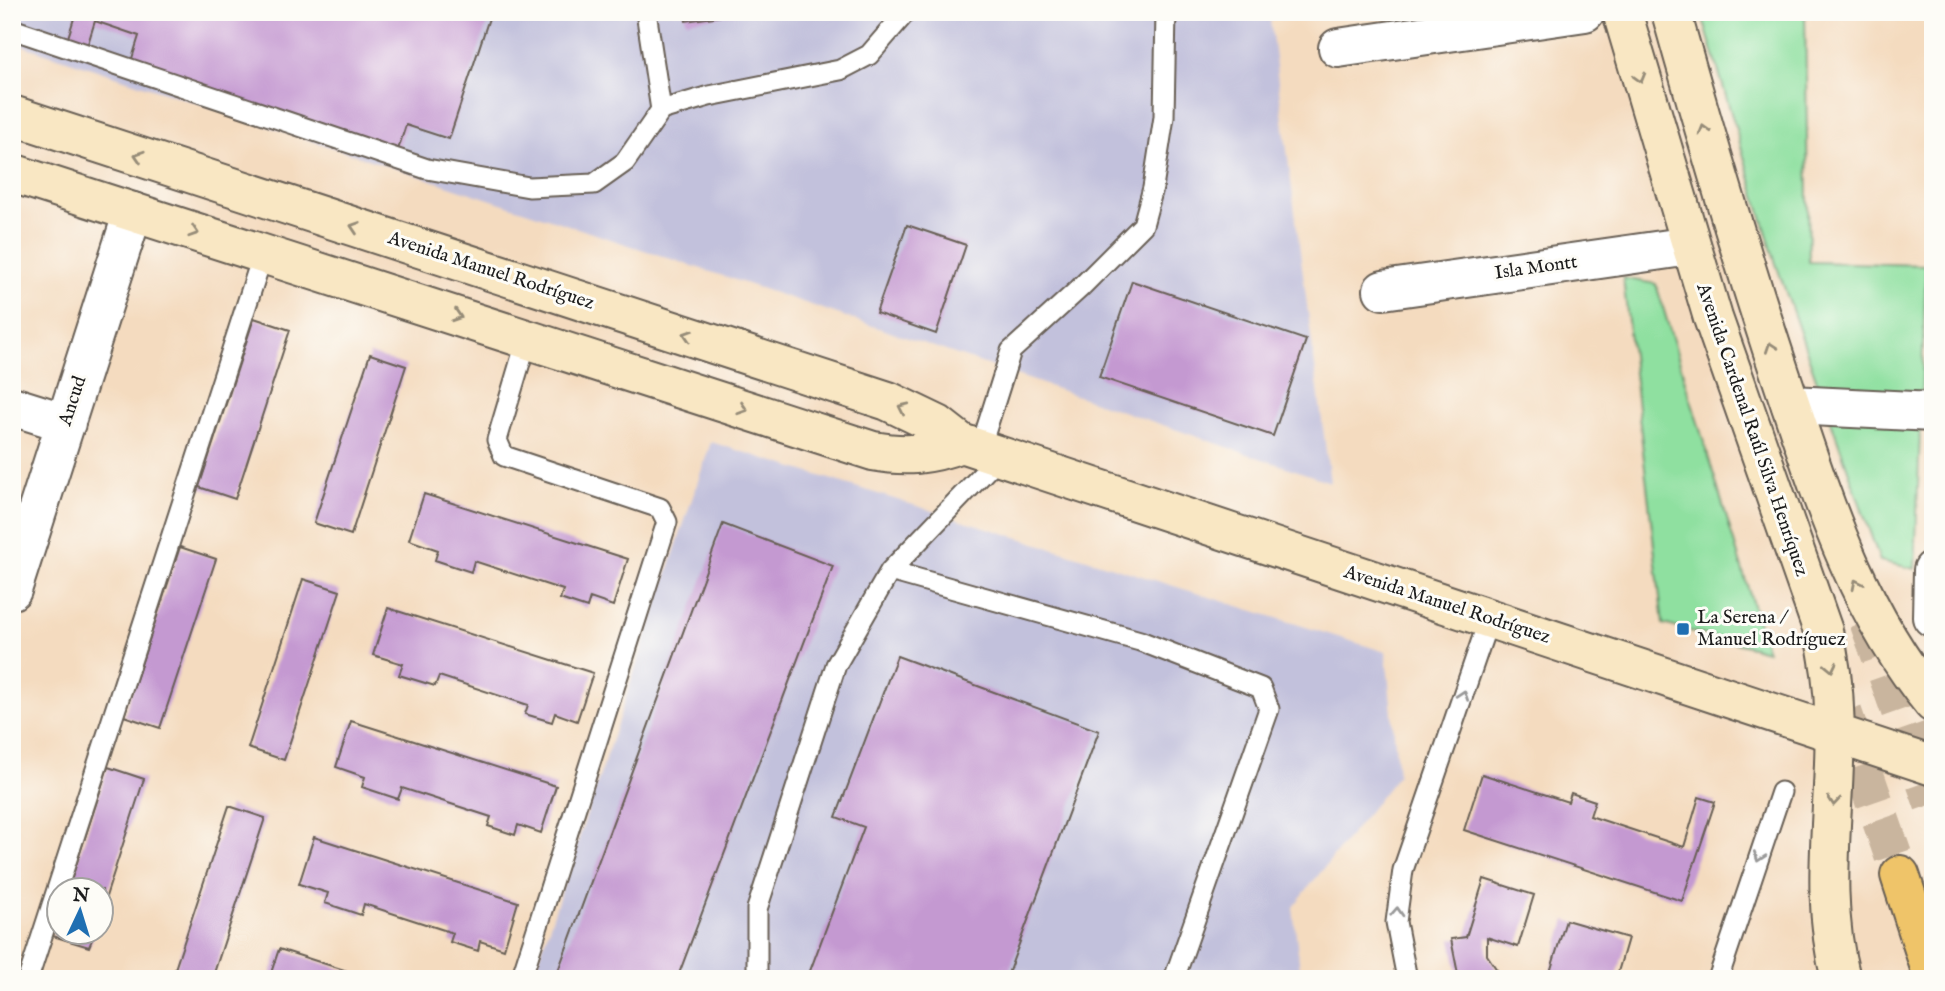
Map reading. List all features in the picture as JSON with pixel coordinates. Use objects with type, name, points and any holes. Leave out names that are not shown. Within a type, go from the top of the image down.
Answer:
[{"type":"highway","points":[[1899,876],[1933,977]]},
{"type":"main road","name":"Avenida Cardenal Raúl Silva Henríquez","points":[[1622,12],[1690,246],[1823,631],[1834,679],[1836,733],[1828,903],[1841,979]]},
{"type":"main road","points":[[1671,12],[1750,285],[1825,509],[1858,587],[1885,635],[1933,703]]},
{"type":"main road","name":"Avenida Manuel Rodríguez","points":[[12,115],[888,401],[980,449],[1933,766]]},
{"type":"main road","points":[[12,173],[873,451],[914,457],[980,449]]},
{"type":"main road","points":[[142,215],[208,178]]},
{"type":"main road","points":[[403,299],[458,260]]},
{"type":"street","points":[[1338,48],[1585,12]]},
{"type":"street","name":"Ancud","points":[[12,590],[66,423],[142,215]]},
{"type":"street","name":"Isla Montt","points":[[1383,290],[1690,246]]},
{"type":"street","points":[[1791,405],[1933,412]]},
{"type":"street","points":[[12,406],[66,423]]},
{"type":"street","points":[[1932,617],[1933,570]]},
{"type":"lane","points":[[646,12],[662,110]]},
{"type":"lane","points":[[12,30],[427,169],[529,187],[594,184],[625,162],[644,130],[662,110],[709,96],[840,69],[869,55],[906,12]]},
{"type":"lane","points":[[760,979],[757,976],[757,909],[836,666],[890,570],[980,449],[1011,351],[1079,289],[1143,225],[1153,188],[1164,117],[1166,12]]},
{"type":"lane","points":[[28,979],[263,254]]},
{"type":"lane","points":[[521,979],[667,522],[660,508],[504,456],[497,440],[527,339]]},
{"type":"lane","points":[[890,570],[1140,641],[1261,688],[1269,709],[1174,979]]},
{"type":"lane","points":[[1408,979],[1396,922],[1404,870],[1489,619]]},
{"type":"lane","points":[[1718,979],[1781,792]]},
{"type":"shaded area","points":[[12,12],[1269,12],[1330,482],[808,304],[12,42]]},
{"type":"shaded area","points":[[711,442],[1386,652],[1398,775],[1293,907],[1301,979],[532,979]]},
{"type":"green space","points":[[1701,12],[1805,12],[1809,262],[1926,265],[1915,569],[1880,561],[1775,261]]},
{"type":"green space","points":[[1623,278],[1656,284],[1767,651],[1663,624]]},
{"type":"building","points":[[76,12],[491,12],[449,139],[406,125],[397,153],[130,65],[139,36],[95,21],[86,50],[66,44]]},
{"type":"building","points":[[684,12],[737,12],[737,14],[686,21]]},
{"type":"building","points":[[907,225],[966,245],[936,334],[876,313]]},
{"type":"building","points":[[1132,281],[1306,340],[1273,436],[1099,377]]},
{"type":"building","points":[[254,318],[290,330],[235,499],[199,487]]},
{"type":"building","points":[[370,354],[406,366],[351,535],[314,523]]},
{"type":"building","points":[[424,494],[628,559],[613,606],[590,598],[587,608],[560,599],[563,590],[474,561],[471,572],[435,560],[438,550],[409,540]]},
{"type":"building","points":[[723,524],[833,566],[677,979],[555,979]]},
{"type":"building","points":[[180,547],[216,559],[160,728],[124,716]]},
{"type":"building","points":[[303,579],[340,591],[284,760],[248,748]]},
{"type":"building","points":[[388,608],[593,673],[577,721],[555,713],[552,722],[525,714],[528,705],[439,676],[435,686],[399,675],[403,664],[373,655]]},
{"type":"building","points":[[897,656],[1099,731],[1006,979],[807,979],[864,827],[836,817]]},
{"type":"building","points":[[351,721],[556,786],[541,833],[518,825],[515,835],[488,826],[491,817],[402,788],[398,799],[362,787],[365,777],[336,767]]},
{"type":"building","points":[[108,767],[144,779],[113,876],[73,876]]},
{"type":"building","points":[[1482,774],[1568,802],[1571,793],[1595,801],[1590,816],[1684,847],[1699,797],[1715,802],[1682,901],[1464,830]]},
{"type":"building","points":[[229,806],[265,818],[212,979],[186,979],[173,975]]},
{"type":"building","points":[[314,837],[518,902],[504,949],[480,941],[478,951],[450,942],[453,933],[364,904],[361,915],[325,903],[328,893],[299,884]]},
{"type":"building","points":[[1484,879],[1534,895],[1518,947],[1487,937],[1487,955],[1503,979],[1459,979],[1451,939],[1466,937]]},
{"type":"building","points":[[1566,920],[1628,938],[1616,979],[1548,979]]},
{"type":"building","points":[[279,949],[369,978],[369,979],[269,979]]},
{"type":"tunnel","points":[[1868,621],[1933,804]]},
{"type":"tunnel","points":[[1843,712],[1900,875]]},
{"type":"place","name":"La Serena / Manuel Rodríguez","points":[[1683,629]]}]
